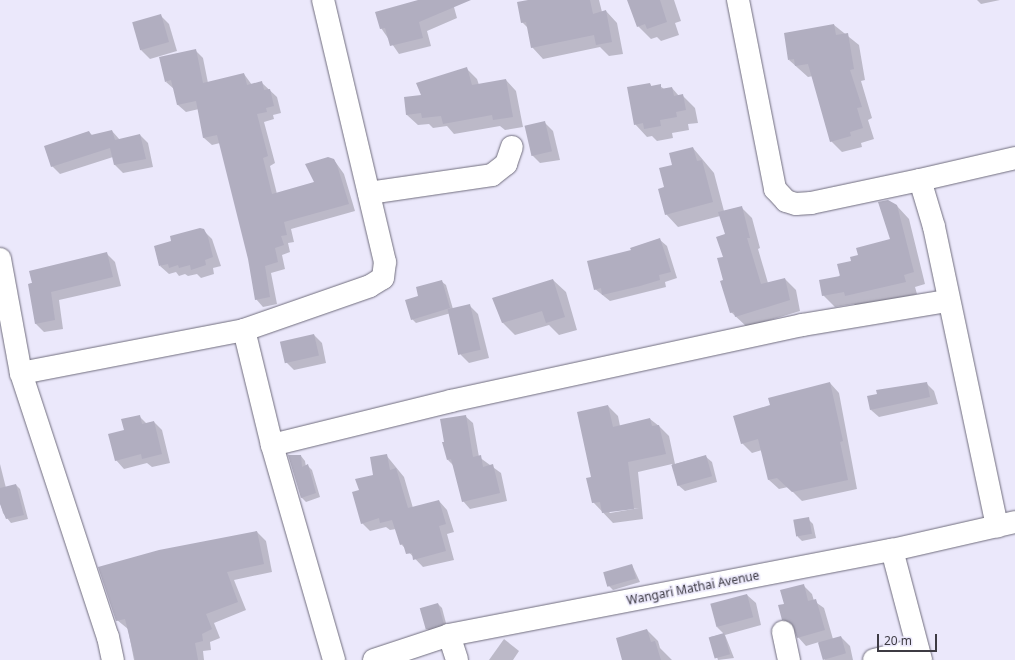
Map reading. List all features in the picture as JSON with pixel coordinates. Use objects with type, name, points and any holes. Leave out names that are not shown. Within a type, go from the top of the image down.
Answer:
[{"type":"street","points":[[21,373],[244,330],[370,286],[383,278],[384,262],[369,192],[323,0]]},
{"type":"street","points":[[738,0],[775,189],[786,201],[796,204],[811,203],[1015,158]]},
{"type":"street","points":[[369,192],[492,175],[506,164],[512,147]]},
{"type":"street","points":[[920,180],[934,227],[947,301],[1006,524]]},
{"type":"street","points":[[0,259],[21,373],[108,637],[113,660]]},
{"type":"street","points":[[272,445],[451,401],[802,325],[947,301]]},
{"type":"street","points":[[244,330],[272,445],[334,660]]},
{"type":"street","name":"Wangari Mathai Avenue","points":[[374,660],[449,635],[892,550],[1006,524]]},
{"type":"street","points":[[874,660],[920,654],[892,550]]},
{"type":"street","points":[[783,632],[789,660]]},
{"type":"street","points":[[449,635],[457,660]]},
{"type":"building","points":[[418,0],[471,0],[419,22],[423,38],[390,46],[385,28],[380,29],[375,12]]},
{"type":"building","points":[[528,0],[590,0],[593,14],[606,10],[612,42],[596,45],[594,35],[531,48],[526,22],[521,23],[517,2]]},
{"type":"building","points":[[627,0],[660,0],[667,22],[647,29],[645,24],[637,27]]},
{"type":"building","points":[[161,14],[169,42],[140,50],[132,22]]},
{"type":"building","points":[[834,24],[836,35],[848,33],[854,69],[850,70],[862,107],[857,108],[863,128],[850,132],[851,136],[830,142],[808,64],[795,66],[794,59],[788,60],[784,33]]},
{"type":"building","points":[[196,49],[203,83],[244,73],[247,85],[262,81],[264,90],[270,89],[274,106],[266,108],[267,112],[257,114],[268,156],[263,158],[272,194],[314,182],[305,164],[328,157],[334,159],[337,165],[349,204],[284,222],[287,235],[281,236],[284,245],[275,248],[278,262],[265,266],[270,297],[255,300],[248,259],[217,135],[203,138],[196,101],[177,105],[171,80],[165,82],[159,57]]},
{"type":"building","points":[[467,67],[472,85],[506,79],[513,117],[493,120],[492,115],[443,124],[441,116],[422,118],[421,113],[406,115],[404,97],[421,95],[416,83]]},
{"type":"building","points":[[650,83],[651,86],[661,84],[661,89],[672,87],[674,96],[683,94],[686,110],[676,112],[677,117],[660,120],[661,126],[644,129],[643,123],[634,125],[627,87]]},
{"type":"building","points":[[545,121],[552,151],[532,156],[525,126]]},
{"type":"building","points":[[112,130],[115,140],[140,134],[146,159],[114,165],[110,148],[51,167],[44,146],[89,131],[91,135]]},
{"type":"building","points":[[693,147],[697,161],[702,160],[713,202],[665,215],[658,189],[664,187],[659,168],[672,165],[669,153]]},
{"type":"building","points":[[888,200],[897,205],[914,272],[904,275],[906,282],[845,296],[844,292],[822,296],[819,280],[840,276],[837,264],[851,261],[850,257],[858,255],[856,248],[890,239],[878,202]]},
{"type":"building","points":[[742,206],[750,238],[747,238],[761,284],[785,278],[790,300],[735,317],[734,312],[730,313],[720,281],[723,280],[717,258],[723,257],[716,237],[725,234],[718,212]]},
{"type":"building","points":[[200,228],[204,229],[208,237],[213,257],[205,260],[206,265],[191,270],[190,265],[179,268],[178,265],[169,268],[168,264],[159,266],[154,246],[171,241],[170,236]]},
{"type":"building","points":[[660,238],[671,272],[659,275],[660,280],[602,295],[601,288],[594,290],[587,261],[631,250],[630,248]]},
{"type":"building","points":[[107,252],[113,277],[51,292],[55,320],[35,324],[28,284],[32,283],[29,271]]},
{"type":"building","points":[[553,279],[565,317],[546,323],[542,311],[502,323],[492,298]]},
{"type":"building","points":[[442,280],[450,308],[411,320],[405,300],[418,296],[416,287]]},
{"type":"building","points":[[470,304],[481,350],[458,355],[448,309]]},
{"type":"building","points":[[314,334],[319,355],[285,363],[280,342]]},
{"type":"building","points":[[830,382],[843,441],[840,442],[848,480],[792,492],[777,478],[768,480],[758,439],[741,444],[733,416],[770,405],[768,398]]},
{"type":"building","points":[[927,382],[930,397],[870,410],[867,396],[877,394],[876,390]]},
{"type":"building","points":[[608,405],[613,427],[650,418],[652,426],[659,425],[666,454],[628,462],[634,509],[602,513],[600,502],[592,503],[586,478],[591,477],[577,412]]},
{"type":"building","points":[[140,415],[142,424],[154,421],[162,454],[142,459],[141,454],[115,461],[108,434],[124,430],[121,419]]},
{"type":"building","points":[[466,415],[473,457],[481,455],[483,467],[493,464],[500,493],[462,502],[451,459],[447,460],[442,442],[444,442],[440,419]]},
{"type":"building","points":[[387,454],[390,470],[396,468],[408,508],[439,500],[446,524],[439,526],[446,551],[413,560],[412,553],[406,554],[403,544],[400,545],[392,520],[380,523],[379,518],[361,524],[352,492],[359,490],[355,479],[373,475],[370,457]]},
{"type":"building","points":[[288,455],[301,455],[302,467],[308,464],[316,493],[301,498]]},
{"type":"building","points":[[706,455],[712,476],[677,486],[671,465]]},
{"type":"building","points":[[16,484],[24,515],[6,519],[0,504],[0,488]]},
{"type":"building","points":[[809,517],[812,534],[796,537],[793,520]]},
{"type":"building","points":[[257,531],[264,564],[227,572],[238,602],[206,614],[212,629],[202,634],[203,641],[195,643],[198,660],[135,660],[125,619],[116,621],[98,567],[159,550]]},
{"type":"building","points":[[632,564],[636,578],[607,587],[603,572]]},
{"type":"building","points":[[804,584],[808,601],[816,599],[825,630],[797,638],[792,624],[782,620],[778,605],[784,604],[780,590]]},
{"type":"building","points":[[747,594],[753,617],[717,627],[710,604]]},
{"type":"building","points":[[438,603],[444,624],[426,629],[420,608]]},
{"type":"building","points":[[647,629],[651,642],[655,641],[661,660],[622,660],[616,638]]},
{"type":"building","points":[[724,633],[730,654],[715,659],[709,637]]},
{"type":"building","points":[[841,636],[846,653],[823,660],[818,643]]}]
